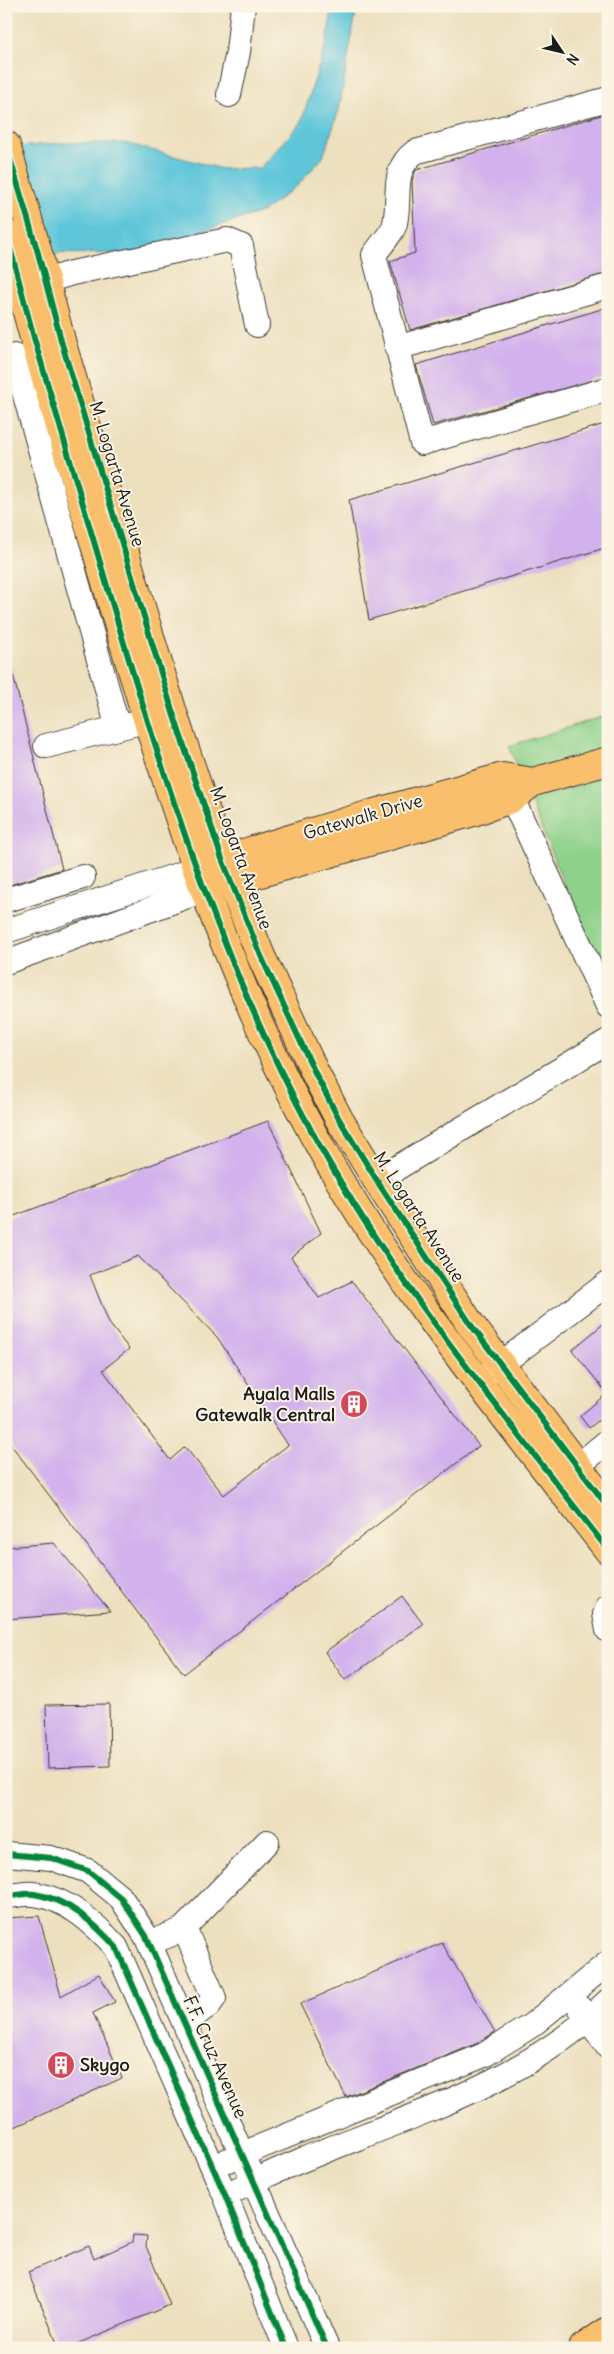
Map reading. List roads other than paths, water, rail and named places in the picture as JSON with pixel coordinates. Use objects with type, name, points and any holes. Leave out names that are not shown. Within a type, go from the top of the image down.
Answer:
[{"type":"main road","name":"M. Logarta Avenue","points":[[6,145],[19,265],[38,350],[160,717],[265,964],[316,1075],[339,1119],[432,1268],[608,1507]]},
{"type":"main road","name":"M. Logarta Avenue","points":[[6,234],[19,265],[46,281],[160,717],[200,879],[284,1077],[340,1182],[405,1282],[478,1381],[608,1550]]},
{"type":"main road","name":"Gatewalk Drive","points":[[200,879],[226,869],[473,812],[507,788],[608,761]]},
{"type":"main road","points":[[312,1132],[339,1119]]},
{"type":"main road","points":[[583,2348],[608,2331]]},
{"type":"street","points":[[229,95],[238,52],[243,6]]},
{"type":"street","points":[[608,99],[415,152],[405,159],[400,169],[395,226],[374,256],[422,443],[608,389]]},
{"type":"street","points":[[46,281],[72,273],[227,240],[241,246],[257,324]]},
{"type":"street","points":[[397,348],[608,286]]},
{"type":"street","points":[[14,356],[118,728]]},
{"type":"street","points":[[46,746],[160,717]]},
{"type":"street","points":[[507,788],[608,1006]]},
{"type":"street","points":[[6,900],[82,877]]},
{"type":"street","points":[[6,931],[200,879]]},
{"type":"street","points":[[6,962],[200,879]]},
{"type":"street","points":[[379,1184],[400,1166],[608,1041]]},
{"type":"street","points":[[478,1381],[608,1283]]},
{"type":"street","points":[[556,1483],[608,1441]]},
{"type":"street","points":[[608,1607],[605,1614],[608,1630]]},
{"type":"street","points":[[149,1943],[182,1930],[267,1842]]},
{"type":"street","name":"F.F. Cruz Avenue","points":[[6,1854],[51,1858],[88,1871],[121,1898],[149,1943],[327,2348]]},
{"type":"street","points":[[6,1896],[34,1894],[65,1905],[91,1921],[116,1947],[225,2195],[286,2348]]},
{"type":"street","points":[[182,1930],[188,1937],[214,1998],[209,2005],[184,2023]]},
{"type":"street","points":[[212,2166],[484,2054],[532,2025],[608,1963]]},
{"type":"street","points":[[570,1995],[608,2047]]},
{"type":"street","points":[[225,2195],[253,2181],[496,2081],[589,2020],[608,2001]]},
{"type":"water","points":[[333,6],[357,6],[339,110],[323,157],[298,185],[262,212],[205,230],[156,253],[6,254],[6,148],[60,143],[125,143],[222,169],[260,168],[301,123],[326,44]]},
{"type":"place","name":"Ayala Malls Gatewalk Central","points":[[354,1404]]},
{"type":"place","name":"Skygo","points":[[61,2065]]}]
